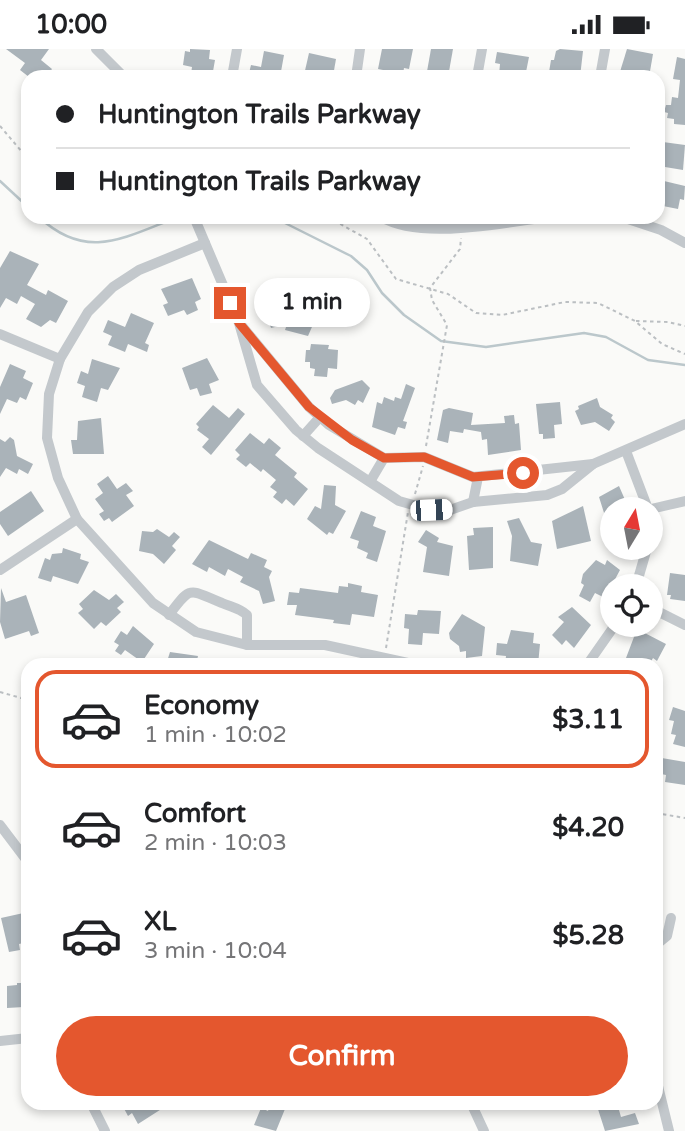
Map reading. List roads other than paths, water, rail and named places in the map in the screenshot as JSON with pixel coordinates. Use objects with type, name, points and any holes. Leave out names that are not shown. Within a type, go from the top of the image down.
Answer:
[{"type":"street","points":[[234,70],[237,49]]},
{"type":"street","points":[[357,70],[360,49]]},
{"type":"street","points":[[478,70],[482,49]]},
{"type":"street","points":[[601,70],[605,49]]},
{"type":"street","points":[[98,50],[117,70]]},
{"type":"street","points":[[197,224],[239,323],[257,385],[303,436],[399,501],[431,510],[450,510],[474,502],[547,495],[562,489],[593,464],[685,424]]},
{"type":"street","points":[[402,224],[414,228],[454,224]]},
{"type":"street","points":[[642,224],[683,238]]},
{"type":"street","points":[[205,243],[139,270],[113,286],[88,312],[60,359],[49,394],[47,439],[58,478],[77,519],[153,603],[209,637],[247,645],[325,645],[394,658]]},
{"type":"street","points":[[239,323],[320,417],[384,458],[424,457],[478,477],[593,464]]},
{"type":"street","points":[[0,334],[60,359]]},
{"type":"street","points":[[303,436],[320,417]]},
{"type":"street","points":[[626,450],[644,497]]},
{"type":"street","points":[[371,480],[384,458]]},
{"type":"street","points":[[474,502],[478,477]]},
{"type":"street","points":[[663,506],[685,502]]},
{"type":"street","points":[[0,570],[77,519]]},
{"type":"street","points":[[169,615],[191,590],[205,593],[247,615],[247,645]]},
{"type":"street","points":[[663,614],[685,625]]},
{"type":"street","points":[[592,658],[607,637]]},
{"type":"street","points":[[0,825],[21,853]]},
{"type":"street","points":[[663,939],[667,936],[671,918]]},
{"type":"street","points":[[0,1041],[21,1039]]},
{"type":"street","points":[[663,1107],[669,1131]]},
{"type":"street","points":[[94,1110],[105,1131]]},
{"type":"street","points":[[474,1110],[484,1131]]},
{"type":"waterway","points":[[0,181],[21,200]]},
{"type":"waterway","points":[[48,224],[74,239],[90,242],[123,238],[161,224]]},
{"type":"waterway","points":[[287,224],[351,256],[367,270],[382,293],[404,315],[441,341],[486,347],[584,333],[606,337],[648,360],[685,365]]}]
